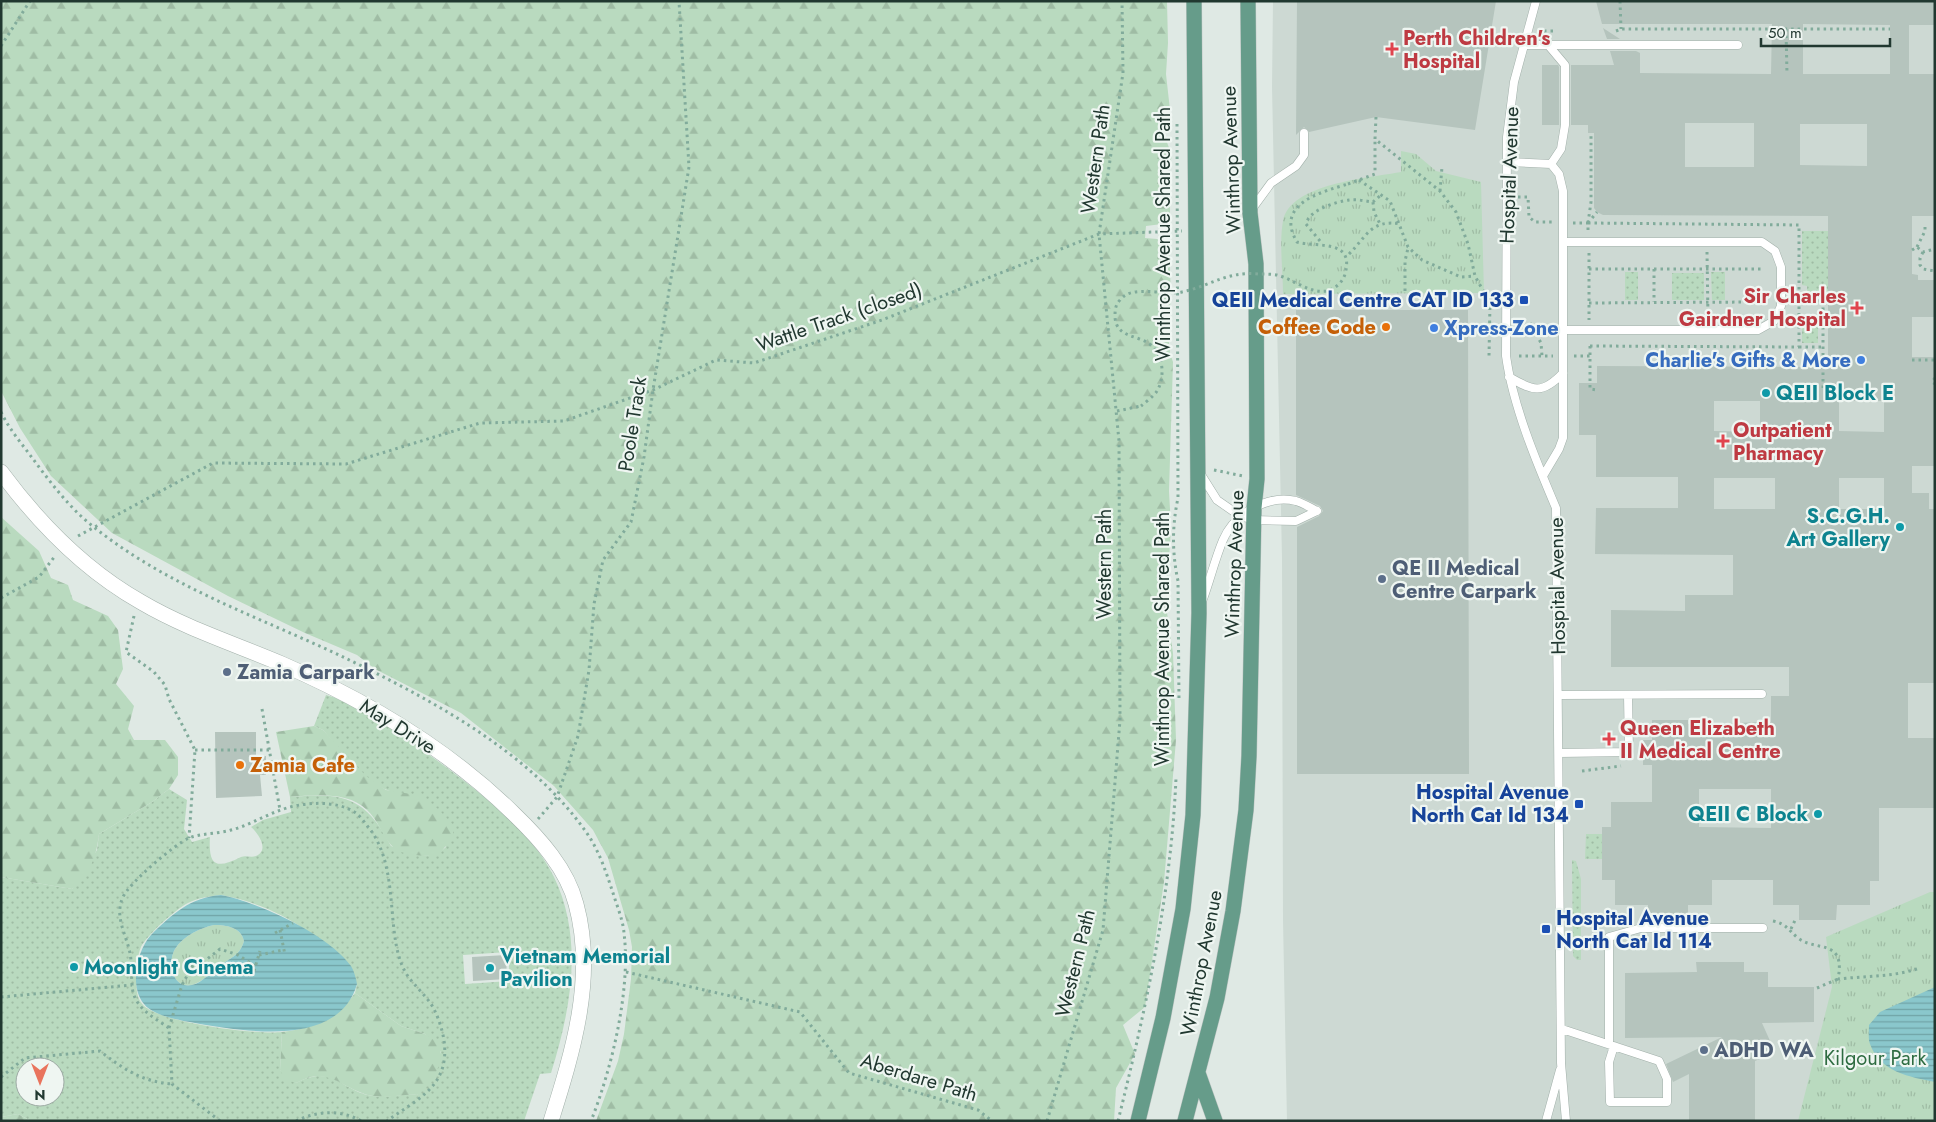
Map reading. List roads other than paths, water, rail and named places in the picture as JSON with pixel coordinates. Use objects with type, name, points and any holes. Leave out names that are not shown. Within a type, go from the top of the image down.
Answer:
[{"type":"main road","name":"Winthrop Avenue","points":[[1138,1121],[1163,1018],[1183,909],[1193,816],[1199,613],[1194,1]]},
{"type":"main road","name":"Winthrop Avenue","points":[[1185,1121],[1217,998],[1234,911],[1246,810],[1250,756],[1250,478],[1256,264],[1250,213],[1248,1]]},
{"type":"main road","points":[[1198,1073],[1215,1121]]},
{"type":"street","name":"May Drive","points":[[1,472],[20,497],[64,544],[84,562],[140,602],[213,637],[346,694],[413,732],[483,783],[529,828],[550,852],[567,881],[576,903],[584,967],[580,1014],[551,1121]]},
{"type":"lane","name":"Hospital Avenue","points":[[1536,1],[1509,107],[1506,356],[1509,377],[1556,508],[1562,1064],[1566,1121]]},
{"type":"lane","points":[[1524,45],[1738,45]]},
{"type":"lane","points":[[1549,46],[1565,65],[1565,125],[1562,149],[1551,164]]},
{"type":"lane","points":[[1250,213],[1259,197],[1271,183],[1296,166],[1304,155],[1304,133]]},
{"type":"lane","points":[[1507,162],[1551,164],[1559,174],[1563,191],[1563,438],[1559,449],[1543,476]]},
{"type":"lane","points":[[1563,242],[1762,242],[1775,251],[1781,267],[1781,306],[1774,321],[1758,330],[1563,330]]},
{"type":"lane","points":[[1509,377],[1528,388],[1539,390],[1554,383],[1563,373]]},
{"type":"lane","points":[[1198,470],[1217,500],[1250,515],[1296,521],[1317,511],[1296,501],[1274,501],[1265,496],[1250,478]]},
{"type":"lane","points":[[1199,613],[1223,539],[1250,515],[1274,501]]},
{"type":"lane","points":[[1559,695],[1762,694]]},
{"type":"lane","points":[[1559,753],[1629,752],[1628,696]]},
{"type":"lane","points":[[1562,1029],[1611,1045],[1659,1061],[1667,1079],[1667,1102],[1610,1102],[1609,1062],[1611,1045],[1609,937],[1642,928],[1763,928]]},
{"type":"lane","name":"Hospital Avenue","points":[[1546,1121],[1562,1064]]},
{"type":"water","points":[[221,895],[273,912],[310,932],[341,954],[351,966],[357,984],[347,1004],[332,1018],[312,1026],[290,1031],[242,1030],[220,1027],[170,1018],[149,1008],[139,997],[136,979],[139,959],[146,942],[174,914],[191,903],[210,896]],"holes":[[[214,925],[228,926],[240,933],[244,941],[240,950],[200,982],[192,985],[180,983],[173,973],[171,961],[175,949],[182,940],[192,933]]]},
{"type":"water","points":[[1935,987],[1935,1082],[1897,1072],[1881,1061],[1870,1044],[1869,1025],[1880,1012]]},
{"type":"place","name":"Perth Children's Hospital","points":[[1392,49]]},
{"type":"place","name":"QEII Medical Centre CAT ID 133","points":[[1524,300]]},
{"type":"place","name":"Sir Charles Gairdner Hospital","points":[[1857,308]]},
{"type":"place","name":"Coffee Code","points":[[1386,327]]},
{"type":"place","name":"Xpress-Zone","points":[[1434,328]]},
{"type":"place","name":"Charlie's Gifts & More","points":[[1861,360]]},
{"type":"place","name":"QEII Block E","points":[[1766,393]]},
{"type":"place","name":"Outpatient Pharmacy","points":[[1723,441]]},
{"type":"place","name":"S.C.G.H. Art Gallery","points":[[1900,527]]},
{"type":"place","name":"QE II Medical Centre Carpark","points":[[1382,579]]},
{"type":"place","name":"Zamia Carpark","points":[[227,672]]},
{"type":"place","name":"Queen Elizabeth II Medical Centre","points":[[1609,739]]},
{"type":"place","name":"Zamia Cafe","points":[[240,765]]},
{"type":"place","name":"Hospital Avenue North Cat Id 134","points":[[1579,804]]},
{"type":"place","name":"QEII C Block","points":[[1818,814]]},
{"type":"place","name":"Hospital Avenue North Cat Id 114","points":[[1546,929]]},
{"type":"place","name":"Moonlight Cinema","points":[[74,967]]},
{"type":"place","name":"Vietnam Memorial Pavilion","points":[[490,968]]},
{"type":"place","name":"ADHD WA","points":[[1704,1050]]},
{"type":"park label","name":"Kilgour Park","points":[[1875,1058]]}]
